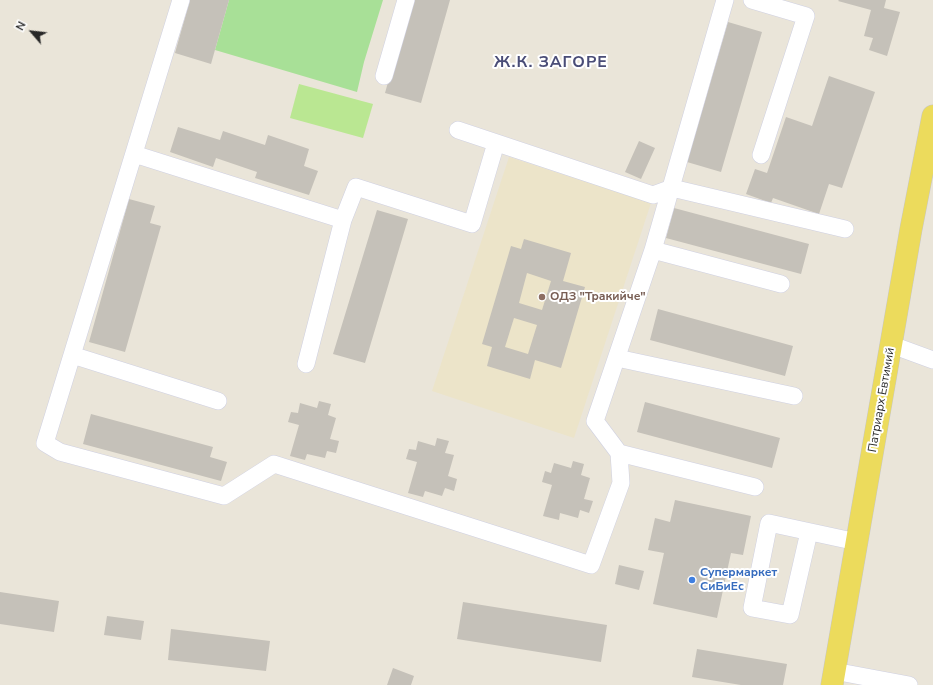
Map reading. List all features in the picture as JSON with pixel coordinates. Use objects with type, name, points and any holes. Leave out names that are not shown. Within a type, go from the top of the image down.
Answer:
[{"type":"main road","name":"Патриарх Евтимий","points":[[833,678],[933,116]]},
{"type":"street","points":[[181,0],[45,443],[60,452],[224,496],[274,464],[591,565],[621,483],[619,453],[595,421],[653,250],[726,0]]},
{"type":"street","points":[[384,76],[406,0]]},
{"type":"street","points":[[752,0],[806,16],[761,155]]},
{"type":"street","points":[[458,130],[653,195],[672,188],[845,228]]},
{"type":"street","points":[[306,364],[343,220],[356,187],[472,224],[496,143]]},
{"type":"street","points":[[134,154],[343,220]]},
{"type":"street","points":[[653,250],[781,284]]},
{"type":"street","points":[[892,345],[933,360]]},
{"type":"street","points":[[72,355],[218,401]]},
{"type":"street","points":[[617,358],[794,396]]},
{"type":"street","points":[[619,453],[755,487]]},
{"type":"street","points":[[809,532],[790,615],[752,608],[769,523],[856,542]]},
{"type":"street","points":[[833,678],[909,685]]},
{"type":"shaded area","name":"ОДЗ \"Тракийче\"","points":[[509,157],[651,203],[574,438],[432,391]]},
{"type":"green space","points":[[229,0],[383,0],[364,62],[357,92],[215,50]]},
{"type":"green space","points":[[299,84],[373,104],[363,138],[290,118]]},
{"type":"building","points":[[190,0],[229,0],[211,64],[175,53]]},
{"type":"building","points":[[411,0],[450,0],[421,103],[385,93]]},
{"type":"building","points":[[886,0],[884,8],[900,12],[887,56],[869,50],[873,38],[864,36],[871,10],[838,1]]},
{"type":"building","points":[[728,22],[762,32],[721,172],[687,162]]},
{"type":"building","points":[[829,76],[875,92],[842,188],[829,184],[819,214],[773,198],[771,203],[746,194],[755,169],[767,173],[786,117],[812,126]]},
{"type":"building","points":[[178,127],[220,140],[223,131],[265,145],[268,135],[309,149],[304,166],[318,171],[309,195],[255,178],[257,172],[216,158],[213,167],[170,152]]},
{"type":"building","points":[[639,141],[655,148],[641,179],[625,172]]},
{"type":"building","points":[[129,199],[155,206],[150,223],[161,226],[125,352],[89,342]]},
{"type":"building","points":[[674,208],[809,244],[801,274],[666,238]]},
{"type":"building","points":[[377,210],[408,219],[365,363],[333,354]]},
{"type":"building","points":[[524,239],[571,253],[563,281],[585,287],[561,368],[535,360],[530,379],[487,366],[492,347],[482,344],[511,246],[521,249]],"holes":[[[527,273],[551,281],[542,310],[519,303]],[[514,318],[537,325],[528,354],[505,347]]]},
{"type":"building","points":[[658,309],[793,346],[785,376],[650,340]]},
{"type":"building","points":[[319,401],[331,404],[328,415],[336,418],[330,439],[339,441],[336,453],[327,451],[325,458],[307,454],[305,460],[290,456],[299,425],[288,422],[291,412],[298,413],[300,403],[317,408]]},
{"type":"building","points":[[645,402],[780,438],[772,468],[637,432]]},
{"type":"building","points":[[91,414],[213,447],[210,457],[227,462],[221,481],[83,444]]},
{"type":"building","points":[[437,438],[449,441],[445,453],[454,455],[448,476],[457,479],[454,491],[445,488],[442,496],[425,491],[423,497],[408,493],[417,462],[406,459],[409,449],[416,450],[418,441],[435,446]]},
{"type":"building","points":[[573,461],[584,464],[581,475],[590,478],[584,499],[593,501],[589,513],[580,510],[578,518],[560,513],[559,520],[543,516],[552,485],[542,482],[545,471],[551,473],[554,463],[571,468]]},
{"type":"building","name":"Супермаркет СиБиЕс","points":[[675,500],[751,516],[743,555],[731,553],[717,618],[653,604],[664,553],[648,550],[655,518],[670,522]]},
{"type":"building","points":[[619,565],[644,571],[639,590],[615,584]]},
{"type":"building","points":[[0,592],[59,601],[54,632],[0,624]]},
{"type":"building","points":[[463,602],[607,625],[601,662],[457,639]]},
{"type":"building","points":[[107,616],[144,621],[141,640],[104,635]]},
{"type":"building","points":[[171,629],[270,641],[266,671],[168,660]]},
{"type":"building","points":[[697,649],[787,664],[783,685],[741,685],[692,677]]},
{"type":"building","points":[[393,668],[414,676],[411,685],[387,685]]},
{"type":"place","name":"ОДЗ \"Тракийче\"","points":[[542,297]]},
{"type":"place","name":"Супермаркет СиБиЕс","points":[[692,580]]},
{"type":"district","name":"Ж.К. ЗАГОРE","points":[[551,63]]}]
